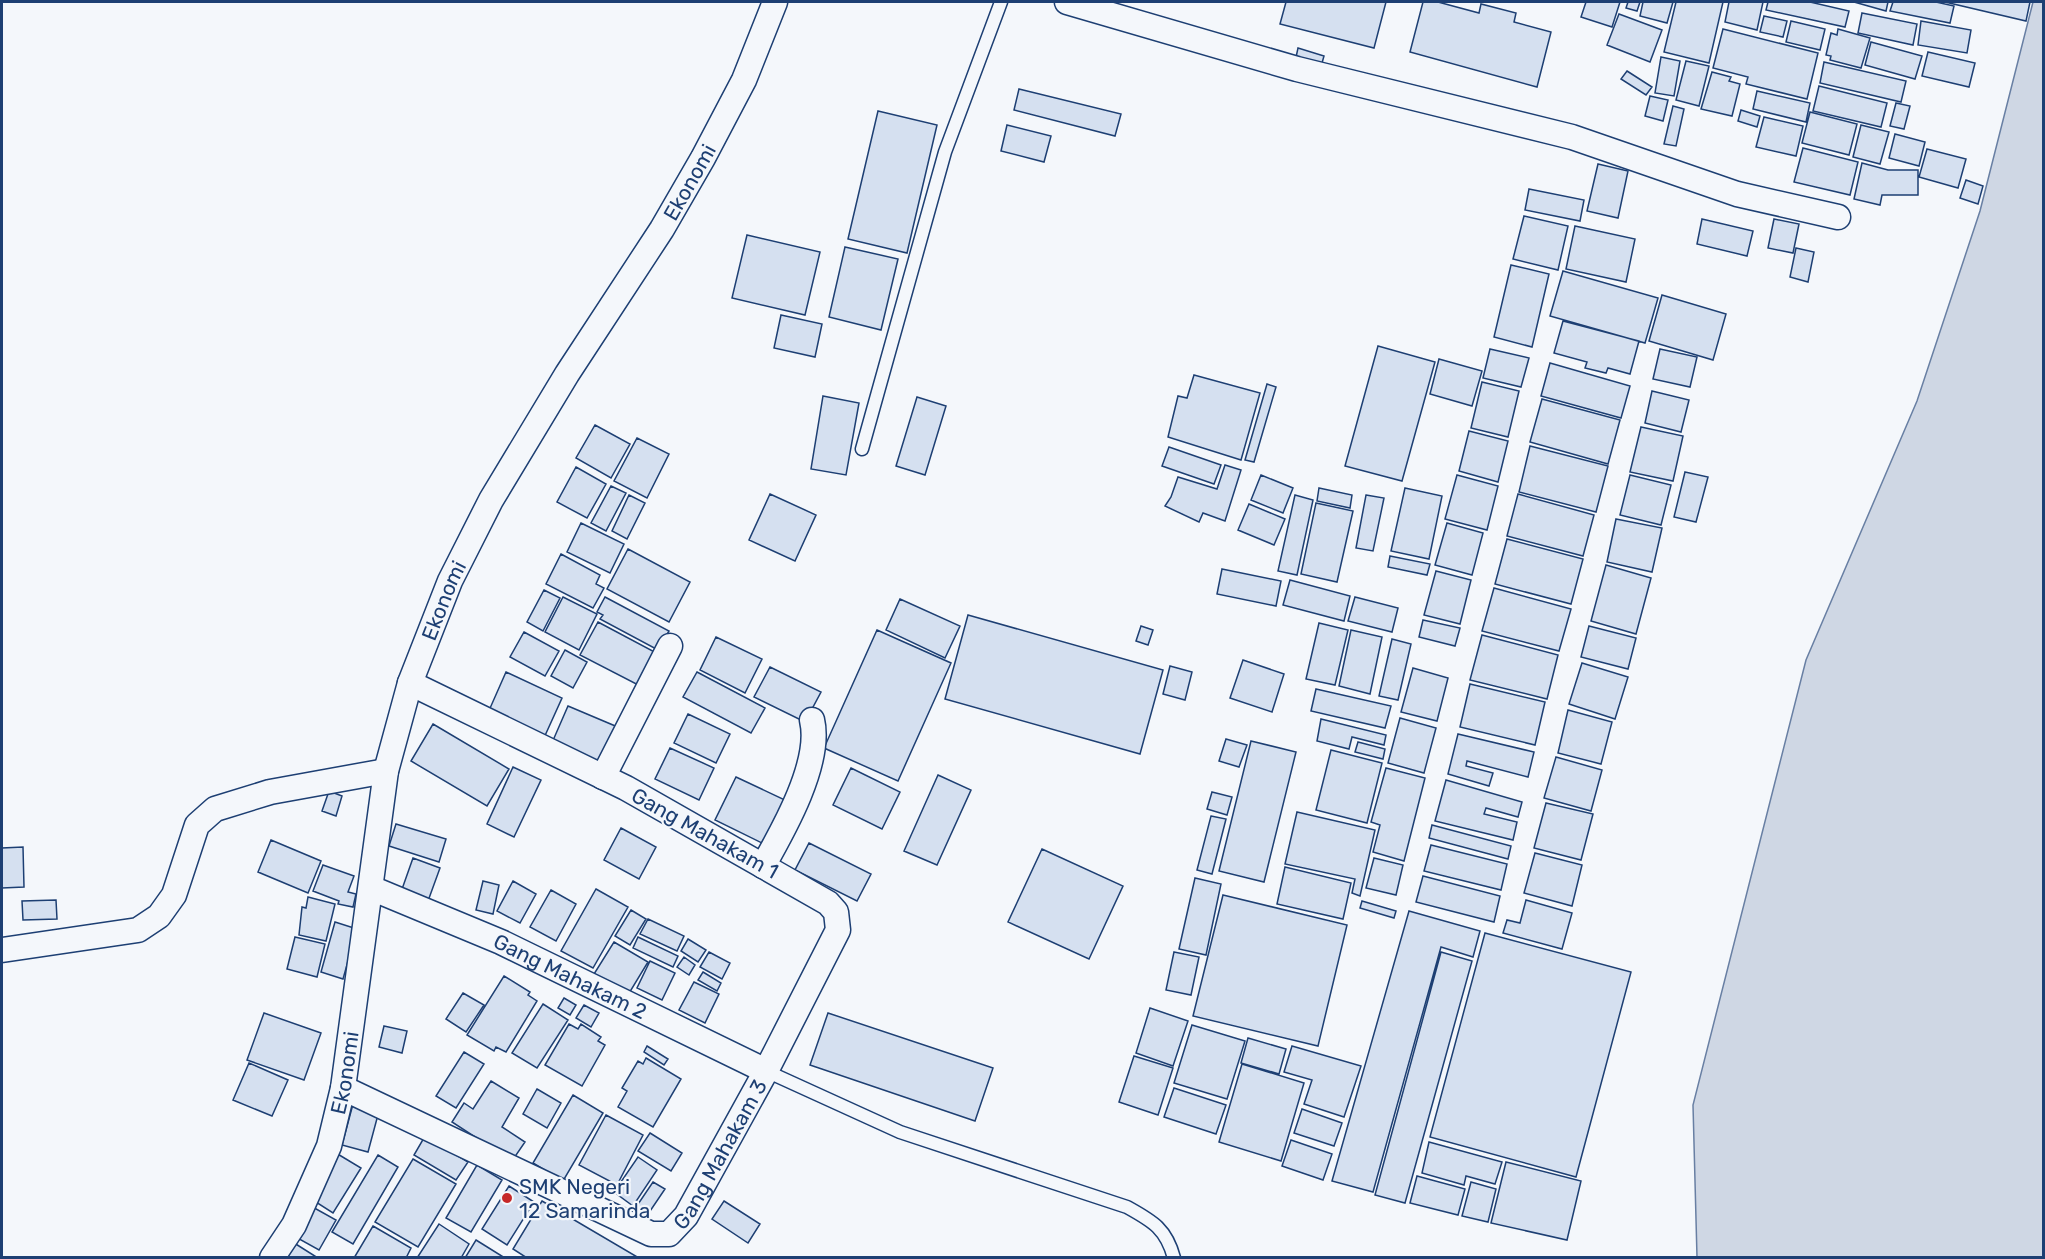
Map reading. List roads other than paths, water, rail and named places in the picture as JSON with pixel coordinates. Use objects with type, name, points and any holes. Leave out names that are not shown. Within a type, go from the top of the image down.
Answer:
[{"type":"street","name":"Ekonomi","points":[[272,1257],[294,1225],[329,1146],[343,1088],[371,888],[378,813],[386,771],[410,682],[450,581],[491,500],[567,374],[662,229],[744,80],[775,2]]},
{"type":"street","points":[[1067,2],[1307,71],[1572,137],[1737,194],[1838,217]]},
{"type":"street","points":[[603,777],[670,646]]},
{"type":"street","name":"Gang Mahakam 1","points":[[410,682],[603,777],[828,903],[839,921],[838,930],[766,1071]]},
{"type":"street","points":[[764,866],[782,834],[810,763],[814,745],[812,720]]},
{"type":"street","points":[[2,950],[138,930],[159,916],[174,895],[197,825],[215,809],[270,792],[386,771]]},
{"type":"street","name":"Gang Mahakam 2","points":[[371,888],[501,942],[766,1071]]},
{"type":"street","name":"Gang Mahakam 3","points":[[343,1088],[651,1234],[662,1236],[675,1230],[686,1216],[766,1071]]},
{"type":"lane","points":[[862,448],[945,152],[1001,2]]},
{"type":"lane","points":[[766,1071],[900,1132],[1127,1207],[1152,1221],[1169,1239],[1174,1257]]},
{"type":"place","name":"SMK Negeri 12 Samarinda","points":[[507,1198]]}]
